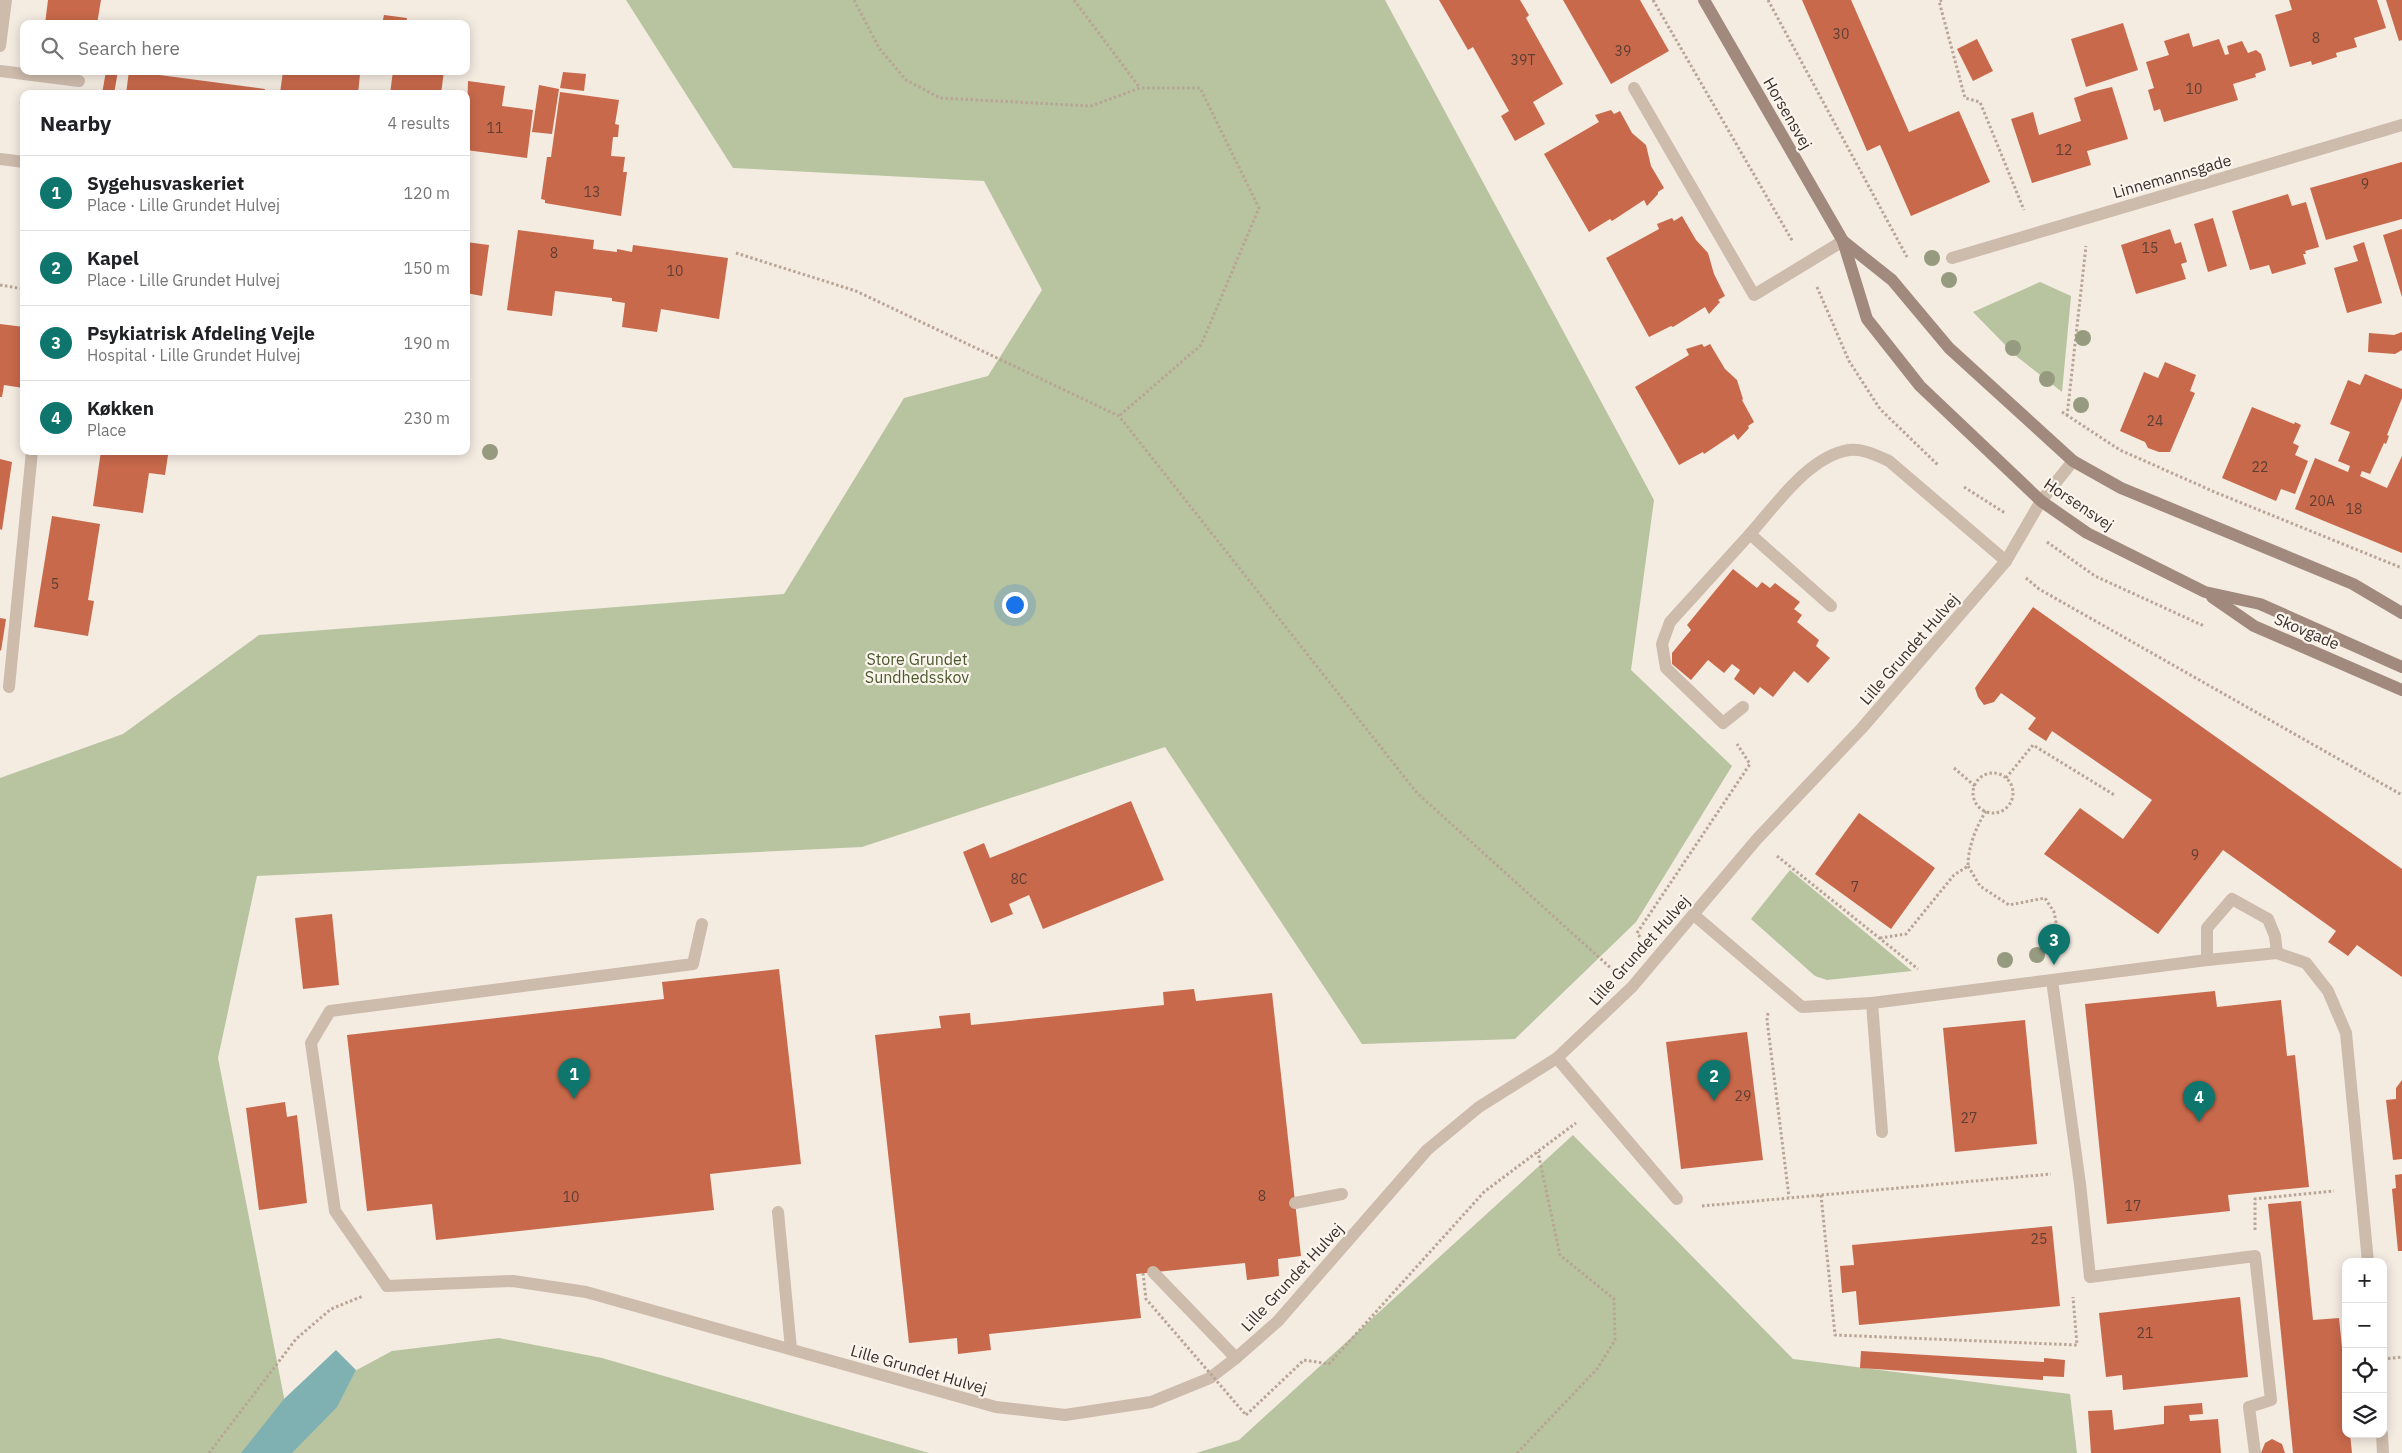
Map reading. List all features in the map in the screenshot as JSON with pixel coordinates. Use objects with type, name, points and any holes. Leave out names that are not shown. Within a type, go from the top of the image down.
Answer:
[{"type":"main road","name":"Horsensvej","points":[[1704,0],[1843,241],[1867,319],[1920,386],[2041,501],[2087,533],[2205,592],[2260,604],[2402,667]]},
{"type":"main road","name":"Horsensvej","points":[[1843,241],[1892,280],[1949,348],[2073,461],[2121,488],[2353,584],[2402,612]]},
{"type":"main road","name":"Skovgade","points":[[2205,592],[2254,626],[2402,690]]},
{"type":"street","points":[[0,46],[6,0]]},
{"type":"street","points":[[0,71],[20,74]]},
{"type":"street","points":[[32,75],[79,81]]},
{"type":"street","points":[[1634,88],[1754,295],[1843,241]]},
{"type":"street","name":"Linnemannsgade","points":[[1952,258],[2402,125]]},
{"type":"street","points":[[0,159],[20,162]]},
{"type":"street","points":[[1743,706],[1723,723],[1666,668],[1662,644],[1670,622],[1810,468],[1849,449],[1870,453],[1889,461],[2006,562]]},
{"type":"street","points":[[9,687],[32,455]]},
{"type":"street","name":"Lille Grundet Hulvej","points":[[386,1286],[514,1281],[586,1292],[996,1407],[1064,1415],[1151,1402],[1210,1378],[1278,1321],[1427,1150],[1479,1107],[1557,1058],[1632,987],[1758,839],[1862,728],[2006,562],[2041,501],[2073,461]]},
{"type":"street","points":[[1750,534],[1831,606]]},
{"type":"street","points":[[2207,960],[2207,928],[2232,899],[2268,919],[2275,936],[2276,953]]},
{"type":"street","points":[[1694,915],[1802,1007],[1872,1003],[2207,960],[2276,953],[2306,964],[2328,991],[2346,1033],[2368,1258]]},
{"type":"street","points":[[386,1286],[335,1211],[310,1043],[330,1011],[693,964],[702,924]]},
{"type":"street","points":[[2052,980],[2080,1184],[2090,1277],[2255,1256],[2271,1400],[2250,1407],[2255,1453]]},
{"type":"street","points":[[1872,1003],[1882,1132]]},
{"type":"street","points":[[1557,1058],[1677,1199]]},
{"type":"street","points":[[1295,1202],[1342,1194]]},
{"type":"street","points":[[778,1212],[791,1349]]},
{"type":"street","points":[[1148,1273],[1236,1358]]},
{"type":"street","points":[[2382,1438],[2384,1453]]},
{"type":"path","points":[[854,0],[880,48],[906,80],[940,98],[1091,106],[1140,88],[1200,88],[1259,208],[1200,345],[1119,416]]},
{"type":"path","points":[[1074,0],[1140,88]]},
{"type":"path","points":[[1768,0],[1911,262]]},
{"type":"path","points":[[1942,0],[1939,1],[1965,98],[1980,102],[2034,234]]},
{"type":"path","points":[[2067,416],[2089,218]]},
{"type":"path","points":[[736,253],[856,291],[1119,416],[1417,793],[1632,987]]},
{"type":"path","points":[[0,285],[20,289]]},
{"type":"path","points":[[2060,411],[2120,450],[2217,493],[2402,568]]},
{"type":"path","points":[[2006,562],[2039,589],[2402,795]]},
{"type":"path","points":[[1658,957],[1637,933],[1750,764],[1723,723]]},
{"type":"path","points":[[2006,778],[2033,745],[2116,796]]},
{"type":"path","points":[[1954,768],[1975,786]]},
{"type":"path","points":[[1988,774],[2001,775],[2006,778],[2012,790],[2010,803],[2000,811],[1986,811],[1981,808],[1974,798],[1975,786],[1982,776],[1988,774]]},
{"type":"path","points":[[1986,811],[1979,822],[1968,854],[1968,866],[1980,886],[2009,905],[2045,898],[2054,912],[2062,951],[2052,980]]},
{"type":"path","points":[[1758,839],[1948,994]]},
{"type":"path","points":[[1880,938],[1906,934],[1954,876],[1968,866]]},
{"type":"path","points":[[1774,982],[1766,1020],[1789,1198]]},
{"type":"path","points":[[1148,1273],[1146,1299],[1246,1416],[1304,1360],[1328,1364],[1484,1192],[1599,1106]]},
{"type":"path","points":[[1517,1453],[1597,1370],[1615,1340],[1614,1299],[1560,1255],[1538,1152]]},
{"type":"path","points":[[1677,1199],[1706,1207],[2049,1173],[2080,1184]]},
{"type":"path","points":[[2255,1256],[2255,1198],[2362,1188]]},
{"type":"path","points":[[1821,1195],[1835,1335],[2077,1346],[2073,1295],[2090,1277]]},
{"type":"path","points":[[209,1453],[296,1339],[331,1309],[386,1286]]},
{"type":"path","points":[[2387,1359],[2402,1358]]},
{"type":"green space","name":"Store Grundet Sundhedsskov","points":[[626,0],[1385,0],[1654,500],[1631,670],[1732,766],[1636,922],[1515,1039],[1362,1044],[1165,747],[862,847],[257,876],[218,1058],[286,1408],[392,1351],[499,1338],[602,1358],[929,1453],[0,1453],[0,778],[123,734],[259,635],[784,594],[904,398],[988,376],[1042,290],[984,181],[733,168]]},
{"type":"green space","points":[[2040,282],[2071,296],[2062,392],[2016,356],[1973,312]]},
{"type":"green space","points":[[1790,870],[1912,971],[1827,980],[1815,976],[1751,919]]},
{"type":"green space","points":[[1573,1135],[1793,1359],[2070,1394],[2077,1453],[1196,1453],[1239,1440]]},
{"type":"water","points":[[336,1350],[356,1370],[337,1407],[292,1453],[241,1453],[284,1399]]},
{"type":"building","points":[[48,0],[101,0],[98,20],[46,20]]},
{"type":"building","points":[[1439,0],[1520,0],[1529,15],[1526,18],[1563,84],[1533,102],[1545,124],[1515,141],[1501,116],[1509,111],[1473,47],[1468,50]]},
{"type":"building","points":[[1563,0],[1640,0],[1669,51],[1611,84]]},
{"type":"building","points":[[1802,0],[1851,0],[1909,132],[1959,111],[1990,182],[1911,216],[1880,145],[1867,151]]},
{"type":"building","points":[[2289,0],[2377,0],[2386,28],[2354,38],[2357,47],[2336,53],[2337,57],[2312,65],[2311,61],[2290,67],[2275,15],[2292,10]]},
{"type":"building","points":[[2386,0],[2402,0],[2402,40],[2399,41]]},
{"type":"building","points":[[384,15],[407,18],[407,20],[383,20]]},
{"type":"building","points":[[2123,23],[2138,70],[2086,87],[2071,39]]},
{"type":"building","points":[[2189,33],[2193,47],[2219,39],[2225,55],[2229,54],[2227,46],[2242,41],[2248,53],[2256,50],[2261,54],[2266,70],[2255,74],[2256,77],[2233,84],[2238,100],[2164,122],[2160,109],[2154,111],[2148,90],[2154,88],[2146,62],[2169,55],[2164,41]]},
{"type":"building","points":[[1977,39],[1993,71],[1973,81],[1957,49]]},
{"type":"building","points":[[563,72],[586,74],[584,91],[560,88]]},
{"type":"building","points":[[105,75],[117,75],[115,90],[103,90]]},
{"type":"building","points":[[128,75],[159,75],[265,89],[265,90],[127,90]]},
{"type":"building","points":[[282,75],[360,75],[358,90],[280,90]]},
{"type":"building","points":[[392,75],[443,75],[442,90],[391,90]]},
{"type":"building","points":[[468,81],[505,86],[502,106],[533,110],[527,158],[470,151],[470,90],[468,90]]},
{"type":"building","points":[[539,85],[559,89],[552,134],[532,132]]},
{"type":"building","points":[[2112,87],[2128,139],[2087,151],[2091,165],[2032,183],[2011,119],[2033,112],[2039,135],[2081,121],[2074,98]]},
{"type":"building","points":[[560,92],[619,100],[615,124],[619,125],[618,137],[613,137],[611,156],[625,157],[623,172],[627,172],[621,216],[545,203],[545,200],[541,199],[547,157],[551,157]]},
{"type":"building","points":[[1611,110],[1614,114],[1620,111],[1632,133],[1646,145],[1651,166],[1664,188],[1658,192],[1647,206],[1644,200],[1612,221],[1610,219],[1589,232],[1544,154],[1599,122],[1595,115]]},
{"type":"building","points":[[2402,162],[2402,219],[2326,240],[2310,188]]},
{"type":"building","points":[[2288,194],[2292,206],[2306,202],[2319,247],[2305,251],[2306,254],[2303,254],[2306,264],[2272,274],[2269,265],[2250,270],[2232,211]]},
{"type":"building","points":[[1682,216],[1696,240],[1708,253],[1714,274],[1725,296],[1718,300],[1720,302],[1709,314],[1705,307],[1673,327],[1671,326],[1649,337],[1606,258],[1659,229],[1657,224],[1672,218],[1674,221]]},
{"type":"building","points":[[2213,218],[2227,266],[2208,272],[2194,224]]},
{"type":"building","points":[[2170,229],[2175,244],[2181,242],[2187,262],[2181,264],[2186,279],[2136,294],[2121,245]]},
{"type":"building","points":[[2402,229],[2402,297],[2383,235]]},
{"type":"building","points":[[518,230],[594,240],[593,249],[617,252],[617,249],[632,252],[633,245],[728,258],[719,319],[661,309],[657,332],[622,327],[625,303],[612,301],[612,298],[555,291],[552,316],[507,310]]},
{"type":"building","points":[[2364,242],[2382,303],[2347,313],[2334,268],[2358,261],[2353,246]]},
{"type":"building","points":[[470,243],[489,245],[482,296],[470,294]]},
{"type":"building","points":[[0,324],[20,326],[20,388],[4,385],[2,397],[0,397]]},
{"type":"building","points":[[2402,332],[2402,350],[2395,354],[2368,352],[2369,333],[2394,335]]},
{"type":"building","points":[[1702,344],[1704,347],[1710,344],[1725,369],[1737,380],[1742,400],[1754,422],[1748,426],[1749,428],[1738,440],[1734,434],[1704,454],[1703,452],[1679,465],[1635,387],[1689,355],[1686,349]]},
{"type":"building","points":[[2165,362],[2196,375],[2190,391],[2195,393],[2170,452],[2159,452],[2148,448],[2145,442],[2120,431],[2144,372],[2158,378]]},
{"type":"building","points":[[2365,374],[2402,389],[2402,398],[2387,435],[2389,436],[2386,444],[2384,443],[2370,474],[2362,471],[2360,476],[2387,488],[2402,456],[2402,553],[2295,509],[2315,458],[2348,472],[2350,466],[2338,461],[2350,432],[2330,424],[2348,380],[2360,385]]},
{"type":"building","points":[[2252,407],[2301,425],[2293,443],[2299,446],[2295,455],[2308,461],[2295,494],[2281,489],[2276,501],[2222,478]]},
{"type":"building","points":[[100,455],[168,455],[165,475],[149,473],[143,513],[93,506]]},
{"type":"building","points":[[0,459],[12,462],[2,530],[0,529]]},
{"type":"building","points":[[52,516],[100,524],[88,600],[94,601],[88,636],[34,627]]},
{"type":"building","points":[[1733,569],[1757,588],[1762,582],[1770,588],[1775,583],[1800,602],[1794,609],[1802,615],[1797,622],[1819,640],[1816,646],[1830,658],[1808,683],[1794,671],[1773,697],[1760,687],[1754,695],[1734,679],[1740,670],[1732,664],[1724,673],[1708,660],[1691,680],[1672,664],[1672,653],[1691,630],[1687,625]]},
{"type":"building","points":[[2033,607],[2402,869],[2402,977],[2357,945],[2348,956],[2328,942],[2336,931],[2223,850],[2158,934],[2044,854],[2080,808],[2123,839],[2152,800],[2052,731],[2046,741],[2028,729],[2036,718],[2001,693],[1994,702],[1984,705],[1978,697],[1975,688]]},
{"type":"building","points":[[0,618],[6,619],[1,651],[0,650]]},
{"type":"building","points":[[1131,801],[1164,880],[1043,929],[1029,895],[1009,904],[1013,914],[991,923],[963,852],[984,843],[990,858]]},
{"type":"building","points":[[1859,813],[1935,868],[1891,929],[1815,874]]},
{"type":"building","points":[[332,914],[339,985],[303,989],[295,918]]},
{"type":"building","points":[[779,969],[801,1164],[710,1174],[714,1210],[436,1240],[432,1204],[367,1211],[347,1035],[664,999],[662,982]]},
{"type":"building","points":[[1194,989],[1196,1001],[1272,993],[1301,1256],[1278,1259],[1279,1276],[1247,1280],[1245,1263],[1136,1274],[1141,1318],[989,1334],[991,1350],[958,1354],[957,1338],[909,1343],[875,1035],[941,1028],[939,1016],[970,1013],[971,1025],[1164,1005],[1163,992]]},
{"type":"building","points":[[2215,991],[2217,1007],[2281,1000],[2287,1056],[2295,1055],[2309,1187],[2228,1195],[2230,1211],[2107,1224],[2085,1004]]},
{"type":"building","points":[[2025,1020],[2037,1144],[1955,1152],[1943,1028]]},
{"type":"building","points":[[1747,1032],[1763,1160],[1681,1169],[1666,1042]]},
{"type":"building","points":[[2402,1080],[2402,1159],[2393,1160],[2386,1100],[2396,1099],[2396,1088]]},
{"type":"building","points":[[285,1102],[287,1117],[297,1115],[307,1203],[259,1210],[246,1108]]},
{"type":"building","points":[[2402,1174],[2402,1251],[2398,1251],[2392,1189],[2396,1188],[2395,1175]]},
{"type":"building","points":[[2301,1201],[2313,1320],[2339,1318],[2342,1348],[2342,1438],[2350,1438],[2352,1453],[2293,1453],[2268,1204]]},
{"type":"building","points":[[2052,1226],[2060,1306],[1859,1325],[1856,1291],[1842,1293],[1840,1266],[1854,1265],[1852,1245]]},
{"type":"building","points":[[2240,1297],[2248,1377],[2123,1390],[2122,1375],[2106,1377],[2099,1313]]},
{"type":"building","points":[[1861,1351],[2044,1362],[2044,1358],[2065,1360],[2064,1377],[2043,1376],[2043,1380],[1860,1368]]},
{"type":"building","points":[[2202,1403],[2203,1414],[2189,1415],[2190,1421],[2218,1419],[2221,1453],[2091,1453],[2088,1411],[2112,1410],[2114,1430],[2164,1424],[2164,1406]]},
{"type":"building","points":[[2272,1439],[2282,1444],[2285,1453],[2261,1453],[2265,1443]]},
{"type":"place","name":"Psykiatrisk Afdeling Vejle","points":[[2054,965]]},
{"type":"place","name":"Sygehusvaskeriet","points":[[574,1099]]},
{"type":"place","name":"Kapel","points":[[1714,1101]]},
{"type":"place","name":"Køkken","points":[[2199,1122]]}]
